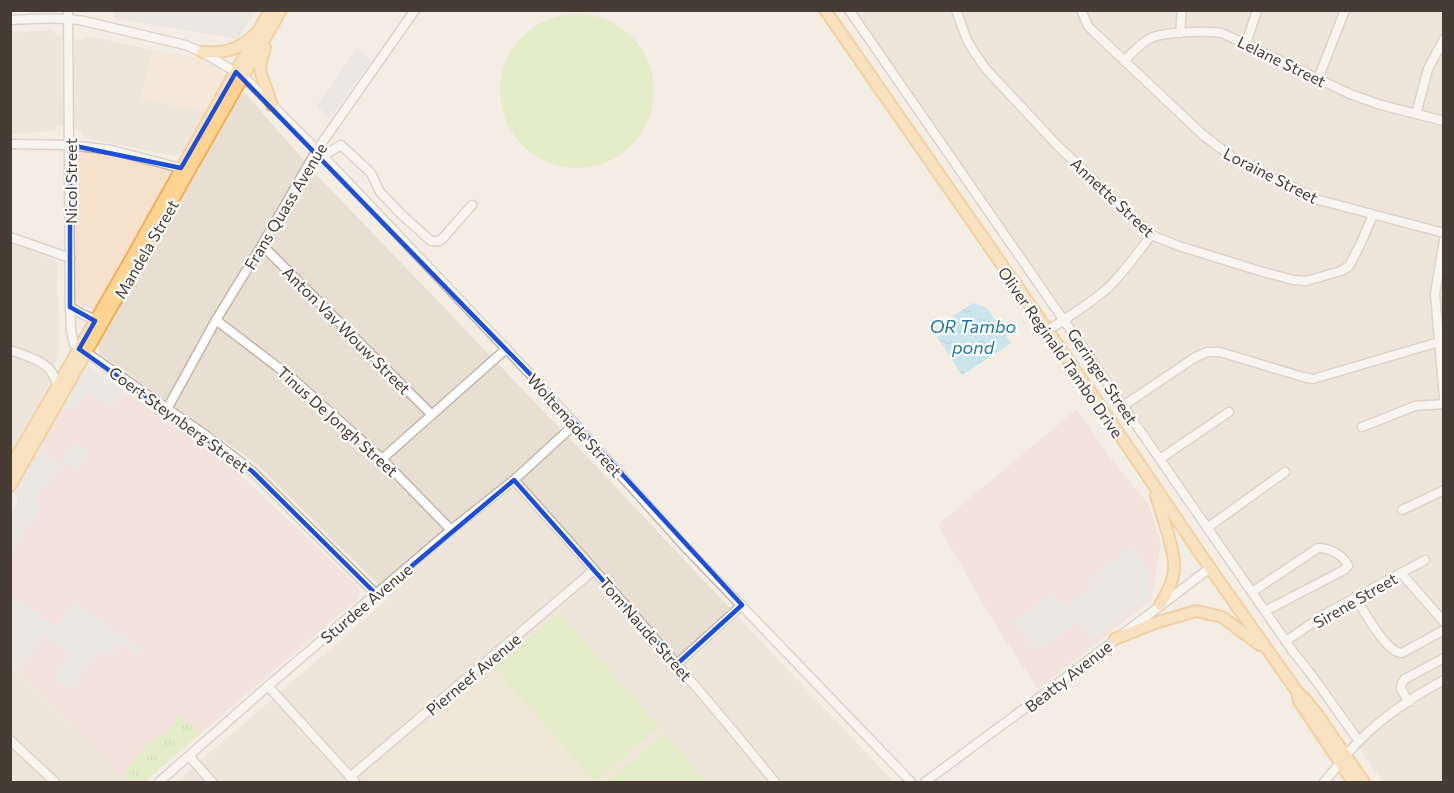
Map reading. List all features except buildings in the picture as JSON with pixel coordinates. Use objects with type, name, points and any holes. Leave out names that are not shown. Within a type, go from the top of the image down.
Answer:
[{"type":"main road","name":"Mandela Street","points":[[263,33],[270,10]]},
{"type":"main road","name":"Mandela Street","points":[[12,482],[83,351],[263,33],[281,10]]},
{"type":"main road","name":"Oliver Reginald Tambo Drive","points":[[825,10],[1210,568],[1298,693],[1315,711],[1343,760],[1353,783]]},
{"type":"main road","points":[[202,52],[220,53],[235,49],[263,33],[261,74],[272,105]]},
{"type":"main road","name":"Mandela Street","points":[[10,468],[57,388],[83,351],[96,320],[185,171]]},
{"type":"main road","points":[[1154,487],[1174,557],[1171,583],[1160,605]]},
{"type":"main road","points":[[1115,639],[1155,623],[1196,611],[1222,618],[1268,650]]},
{"type":"main road","name":"Oliver Reginald Tambo Drive","points":[[1343,760],[1364,783]]},
{"type":"street","name":"Frans Quass Avenue","points":[[167,409],[216,320],[262,245],[415,10]]},
{"type":"street","name":"Geringer Street","points":[[849,10],[1207,528],[1359,741]]},
{"type":"street","name":"Annette Street","points":[[956,10],[967,39],[986,69],[1056,144],[1150,235],[1260,271],[1306,281],[1341,271],[1349,266],[1373,215]]},
{"type":"street","name":"Loraine Street","points":[[1081,10],[1088,26],[1124,61],[1203,135],[1236,160],[1319,200],[1443,233]]},
{"type":"street","points":[[1180,33],[1182,10]]},
{"type":"street","points":[[1246,44],[1257,10]]},
{"type":"street","points":[[1318,80],[1345,10]]},
{"type":"street","name":"Woltemade Street","points":[[10,20],[68,15],[84,21],[175,42],[202,52],[240,74],[320,153],[531,375],[688,550],[911,783]]},
{"type":"street","name":"Nicol Street","points":[[68,15],[70,307],[74,344],[83,351]]},
{"type":"street","name":"Lelane Street","points":[[1124,61],[1151,38],[1180,33],[1222,33],[1318,80],[1365,99],[1443,121]]},
{"type":"street","points":[[1416,114],[1428,69],[1443,39]]},
{"type":"street","points":[[10,144],[70,145],[111,150],[185,171]]},
{"type":"street","points":[[320,153],[341,145],[371,173],[380,192],[431,241],[440,241],[472,205]]},
{"type":"street","points":[[1047,331],[1109,286],[1133,260],[1150,235]]},
{"type":"street","points":[[10,237],[70,258]]},
{"type":"street","points":[[1443,240],[1435,294],[1443,398]]},
{"type":"street","name":"Anton Vav Wouw Street","points":[[262,245],[432,415]]},
{"type":"street","points":[[70,307],[96,320]]},
{"type":"street","name":"Tinus De Jongh Street","points":[[216,320],[292,378],[382,459],[451,530]]},
{"type":"street","points":[[1123,406],[1202,353],[1211,351],[1313,379],[1439,342]]},
{"type":"street","points":[[382,459],[506,349]]},
{"type":"street","points":[[10,350],[45,364],[54,375],[57,388]]},
{"type":"street","name":"Coert Steynberg Street","points":[[83,351],[207,436],[252,471],[377,595]]},
{"type":"street","points":[[1362,428],[1415,406],[1443,404]]},
{"type":"street","points":[[1160,459],[1230,412]]},
{"type":"street","name":"Sturdee Avenue","points":[[159,783],[268,686],[513,480],[575,424]]},
{"type":"street","points":[[1207,528],[1285,472]]},
{"type":"street","name":"Tom Naude Street","points":[[513,480],[677,664],[726,721],[774,783]]},
{"type":"street","points":[[1402,510],[1443,490]]},
{"type":"street","points":[[1252,592],[1318,548],[1328,549],[1347,562],[1348,566],[1344,570],[1265,611]]},
{"type":"street","name":"Sirene Street","points":[[1286,641],[1327,614],[1425,560]]},
{"type":"street","name":"Beatty Avenue","points":[[925,783],[1210,568]]},
{"type":"street","name":"Pierneef Avenue","points":[[352,780],[594,570]]},
{"type":"street","points":[[1401,573],[1443,622]]},
{"type":"street","points":[[1356,599],[1387,646],[1397,653],[1402,653],[1443,630]]},
{"type":"street","points":[[677,664],[742,605]]},
{"type":"street","points":[[1409,702],[1401,689],[1405,679],[1443,658]]},
{"type":"street","points":[[1324,783],[1372,729],[1443,680]]},
{"type":"street","points":[[268,686],[352,780]]},
{"type":"street","points":[[10,740],[55,783]]},
{"type":"street","points":[[189,756],[212,783]]},
{"type":"highlighted area","points":[[236,72],[531,375],[742,605],[677,664],[514,480],[377,595],[252,471],[79,349],[95,321],[70,307],[70,145],[181,168]]},
{"type":"shaded area","points":[[114,10],[255,11],[238,39],[114,18]]},
{"type":"shaded area","points":[[847,11],[1443,11],[1443,782],[1383,782]]},
{"type":"shaded area","points":[[52,30],[57,36],[81,40],[88,36],[153,50],[141,99],[207,112],[183,153],[177,156],[84,138],[79,130],[58,125],[54,131],[11,134],[11,33]]},
{"type":"shaded area","points":[[357,48],[372,60],[329,119],[317,105]]},
{"type":"shaded area","points":[[153,50],[196,58],[220,68],[225,79],[207,112],[141,99]]},
{"type":"shaded area","points":[[245,93],[313,171],[574,443],[892,782],[176,782],[388,599],[375,581],[253,461],[100,354],[98,342],[239,94]]},
{"type":"shaded area","points":[[80,149],[164,166],[169,170],[170,175],[93,310],[72,300],[72,156]]},
{"type":"shaded area","points":[[11,243],[57,261],[59,346],[51,380],[11,453]]},
{"type":"shaded area","points":[[85,364],[232,467],[359,587],[360,597],[144,782],[131,782],[11,667],[10,517],[17,506],[17,496],[12,489]]},
{"type":"shaded area","points":[[85,364],[124,390],[111,408],[88,392],[73,412],[63,405]]},
{"type":"shaded area","points":[[1077,409],[1108,455],[1149,505],[1161,544],[1151,600],[1038,689],[996,626],[938,525]]},
{"type":"shaded area","points":[[76,442],[90,452],[76,469],[63,461]]},
{"type":"shaded area","points":[[36,448],[63,464],[34,502],[41,507],[11,556],[11,517],[17,506],[17,496],[12,489]]},
{"type":"shaded area","points":[[1131,547],[1147,567],[1148,597],[1092,641],[1078,621],[1036,652],[1014,622],[1054,592],[1066,608],[1090,588],[1086,582]]},
{"type":"shaded area","points":[[13,597],[57,627],[74,603],[143,649],[138,657],[120,644],[113,654],[95,656],[70,691],[53,679],[70,654],[44,636],[17,673],[10,666],[10,602]]},
{"type":"shaded area","points":[[559,609],[707,782],[368,782],[370,774]]},
{"type":"shaded area","points":[[10,667],[123,774],[131,782],[11,782]]},
{"type":"green space","points":[[577,14],[606,20],[620,27],[631,37],[641,48],[648,62],[654,91],[648,120],[641,134],[631,145],[620,155],[606,162],[577,168],[548,162],[534,155],[523,145],[513,134],[506,120],[500,91],[506,62],[513,48],[523,37],[534,27],[548,20]]},
{"type":"green space","points":[[559,612],[659,727],[595,782],[494,668]]},
{"type":"green space","points":[[180,716],[201,733],[144,782],[131,782],[123,774],[148,743],[167,733]]},
{"type":"green space","points":[[664,733],[707,782],[607,782]]},
{"type":"water","name":"OR Tambo pond","points":[[973,303],[987,308],[1011,343],[962,375],[937,337],[946,331],[941,324]]}]
